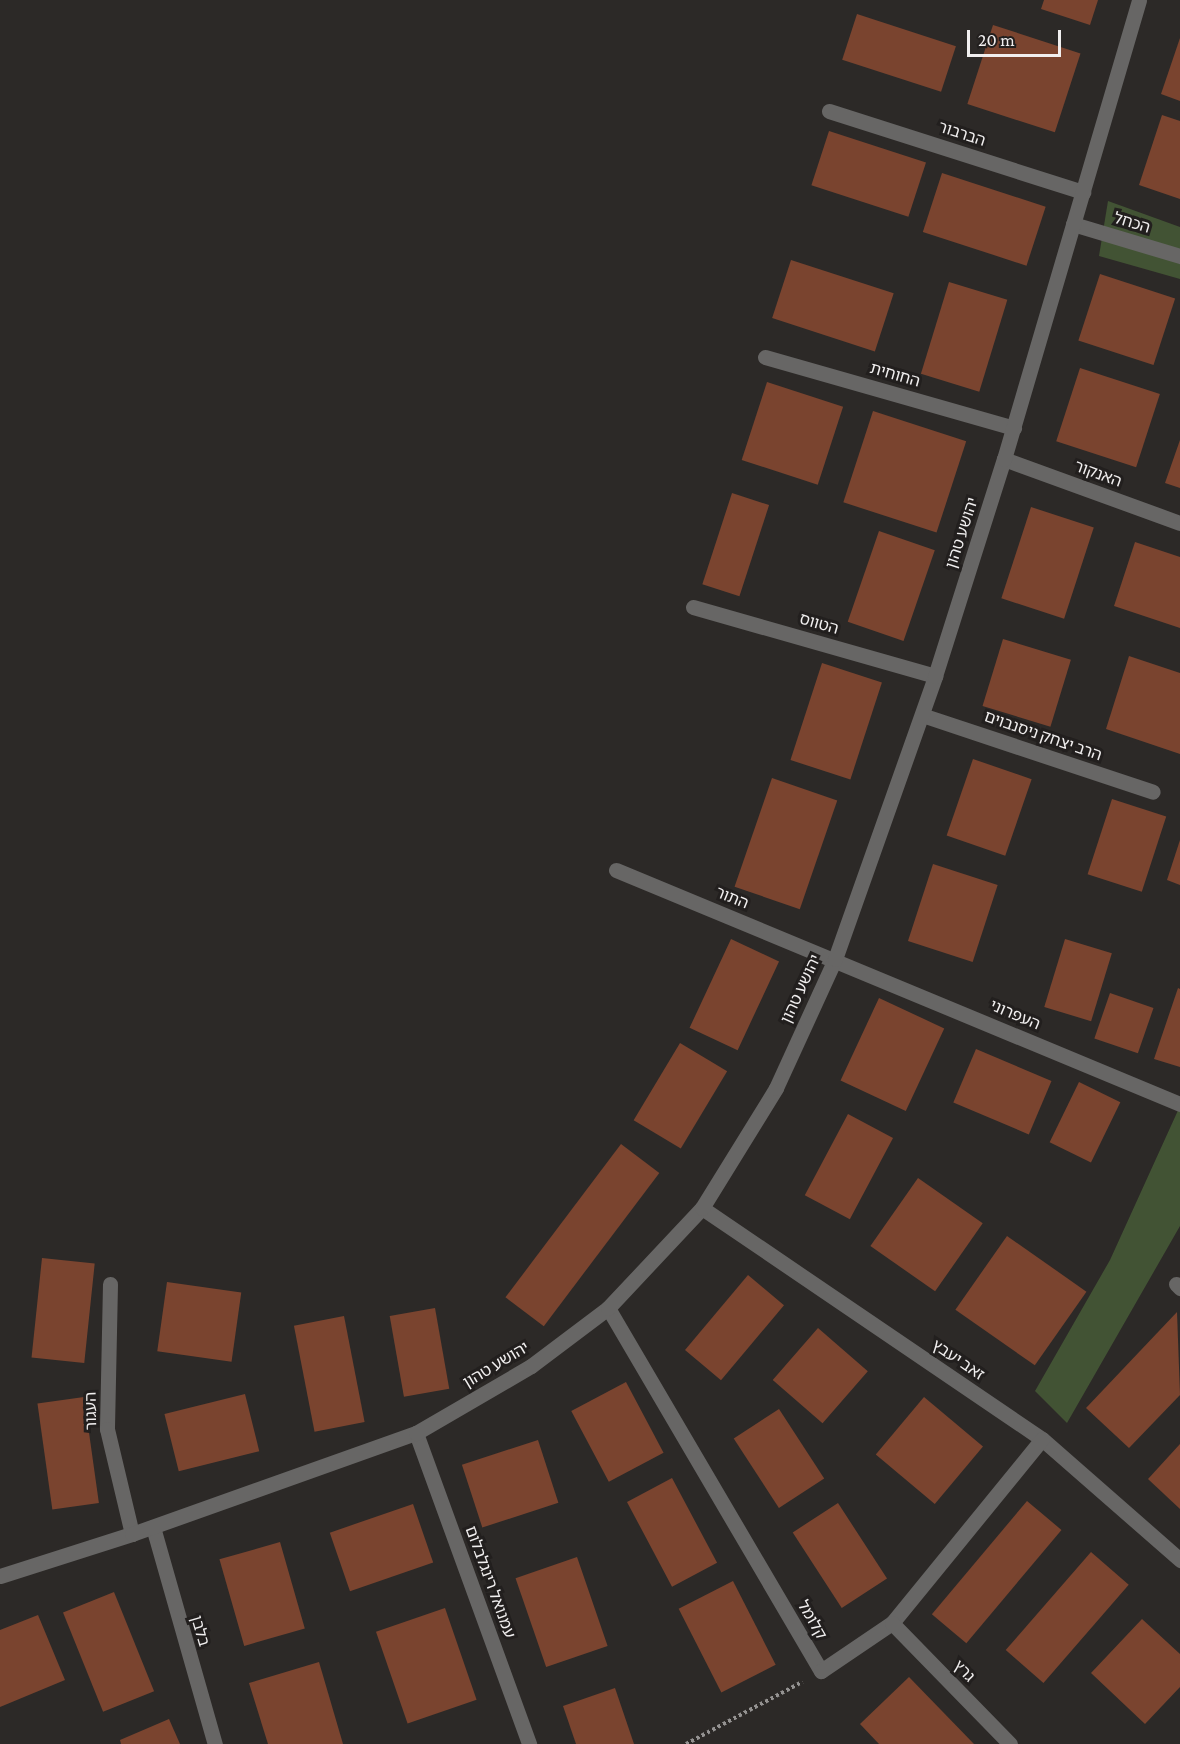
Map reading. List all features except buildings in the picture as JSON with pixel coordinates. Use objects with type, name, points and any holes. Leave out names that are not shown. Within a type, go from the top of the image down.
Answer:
[{"type":"street","name":"יהושע טהון","points":[[0,1576],[153,1527],[416,1433],[531,1366],[608,1308],[702,1208],[776,1089],[835,959],[922,715],[1014,428],[1139,0]]},
{"type":"street","name":"הברבור","points":[[829,111],[1083,192]]},
{"type":"street","name":"הכחל","points":[[1073,224],[1180,256]]},
{"type":"street","name":"החוחית","points":[[765,357],[1014,428]]},
{"type":"street","name":"האנקור","points":[[1004,459],[1180,523]]},
{"type":"street","name":"הטווס","points":[[693,607],[935,676]]},
{"type":"street","name":"הרב יצחק ניסנבוים","points":[[922,715],[1153,792]]},
{"type":"street","name":"התור","points":[[616,870],[835,959]]},
{"type":"street","name":"העפרוני","points":[[835,959],[1180,1104]]},
{"type":"street","name":"זאב יעבץ","points":[[702,1208],[1042,1439],[1180,1560]]},
{"type":"street","name":"העגור","points":[[110,1284],[107,1429],[132,1534]]},
{"type":"street","name":"קלומל","points":[[608,1308],[821,1671]]},
{"type":"street","name":"עמנואל רינגלבלום","points":[[416,1433],[529,1744]]},
{"type":"street","points":[[821,1671],[892,1623],[1042,1439]]},
{"type":"street","name":"בלבן","points":[[153,1527],[214,1744]]},
{"type":"street","name":"גרץ","points":[[892,1623],[1011,1744]]},
{"type":"path","points":[[686,1744],[821,1671]]},
{"type":"green space","points":[[1108,201],[1180,227],[1180,279],[1099,256]]},
{"type":"green space","points":[[1180,1106],[1180,1226],[1067,1423],[1035,1391],[1110,1260]]}]
